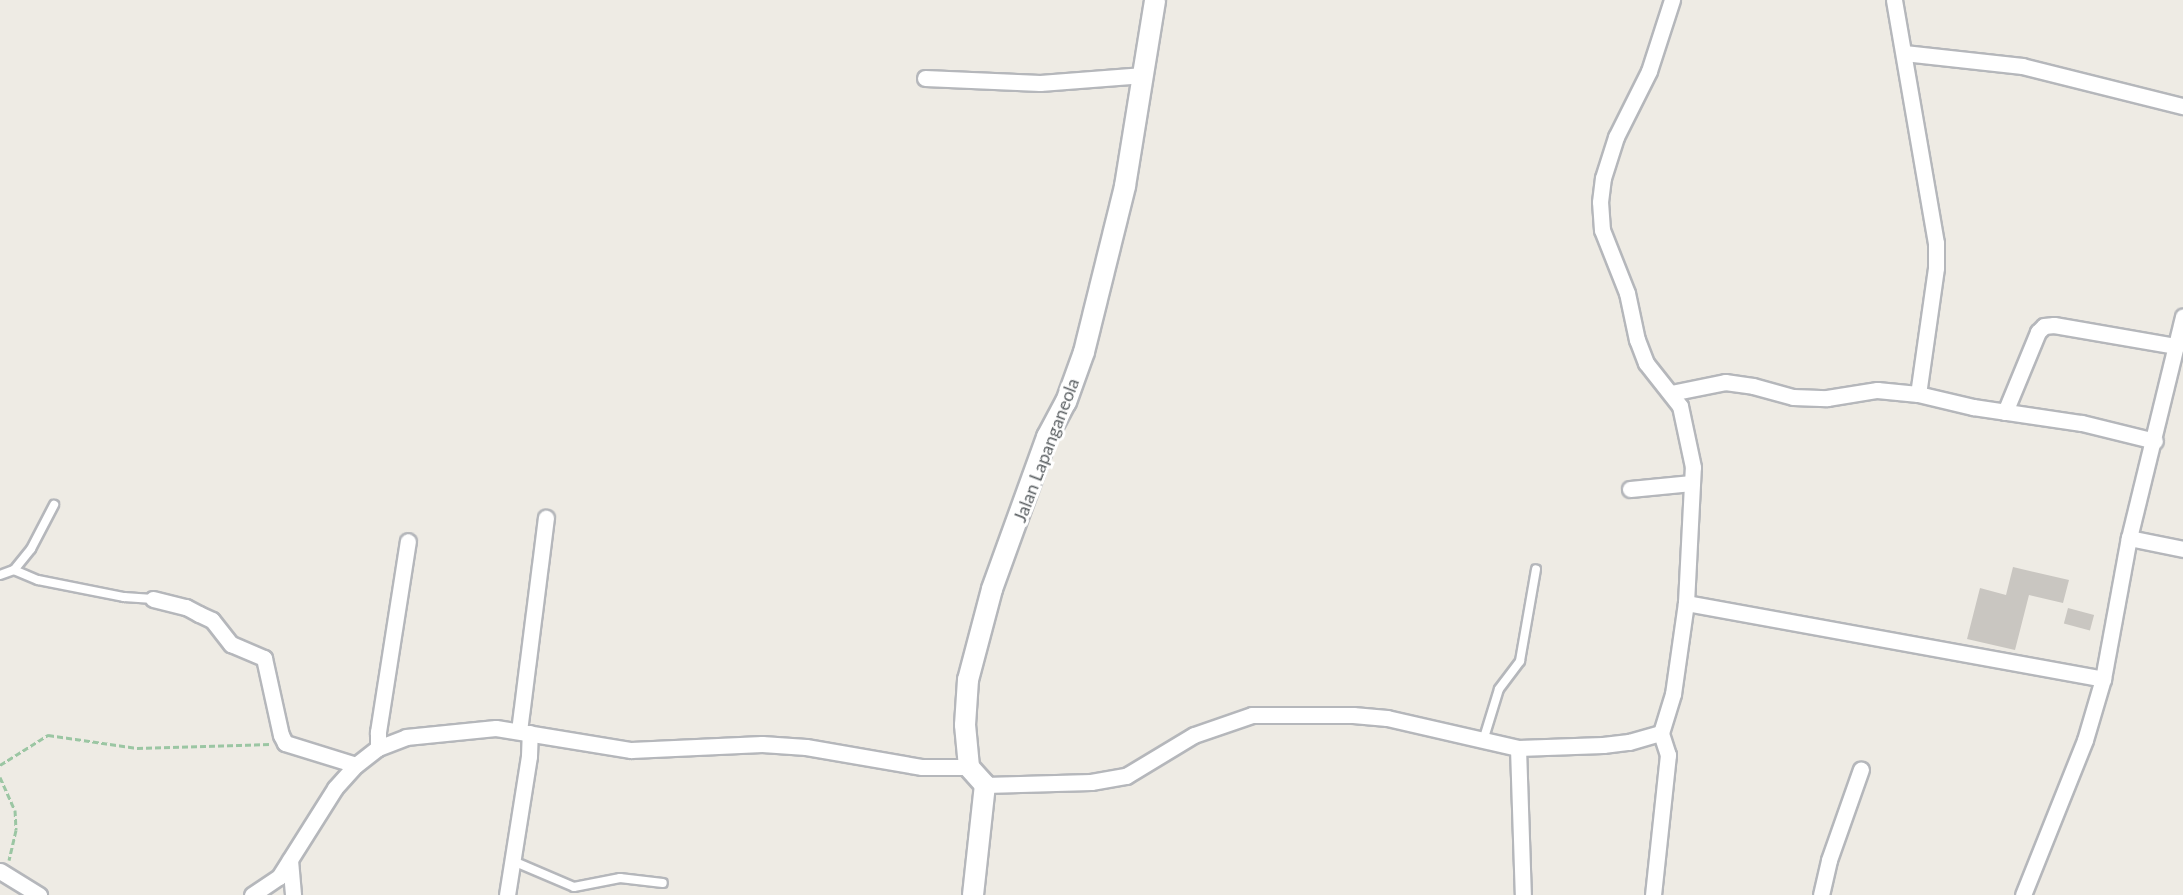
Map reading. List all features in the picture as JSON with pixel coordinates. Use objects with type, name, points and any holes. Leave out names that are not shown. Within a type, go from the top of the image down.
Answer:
[{"type":"street","name":"Jalan Lapanganeola","points":[[969,767],[965,725],[968,680],[992,589],[1047,437],[1066,402],[1084,352],[1125,186],[1155,0]]},
{"type":"street","points":[[1653,895],[1668,755],[1661,733],[1673,694],[1686,603],[1693,467],[1680,406],[1646,363],[1637,340],[1627,293],[1602,230],[1600,202],[1603,178],[1616,137],[1650,71],[1672,0]]},
{"type":"street","points":[[1894,0],[1936,243],[1936,268],[1918,394]]},
{"type":"street","points":[[1904,53],[2022,66],[2183,106]]},
{"type":"street","points":[[925,78],[1041,83],[1144,75]]},
{"type":"street","points":[[2024,895],[2085,740],[2103,679],[2129,538],[2155,441],[2183,317]]},
{"type":"street","points":[[2005,412],[2038,332],[2044,326],[2054,325],[2176,346]]},
{"type":"street","points":[[1671,393],[1725,382],[1793,396],[1827,398],[1877,390],[1918,394],[2005,412],[2082,423],[2155,441]]},
{"type":"street","points":[[1630,489],[1692,483]]},
{"type":"street","points":[[507,895],[530,756],[524,732],[546,518]]},
{"type":"street","points":[[2129,538],[2183,549]]},
{"type":"street","points":[[378,748],[378,732],[408,542]]},
{"type":"street","points":[[153,599],[186,607],[212,620],[231,644],[264,658],[281,735],[285,743],[356,765]]},
{"type":"street","points":[[1686,603],[2103,679]]},
{"type":"street","points":[[985,785],[1091,782],[1126,776],[1194,735],[1252,715],[1353,715],[1387,718],[1518,748],[1612,744],[1661,733]]},
{"type":"street","points":[[252,895],[279,877],[335,788],[356,765],[378,748],[406,737],[496,728],[631,750],[762,744],[806,747],[922,766],[969,767],[985,785],[973,895]]},
{"type":"street","points":[[1518,748],[1523,895]]},
{"type":"street","points":[[1821,895],[1829,860],[1861,769]]},
{"type":"street","points":[[290,860],[293,895]]},
{"type":"street","points":[[3,872],[39,895]]},
{"type":"lane","points":[[0,575],[14,570],[31,549],[54,505]]},
{"type":"lane","points":[[1483,741],[1499,689],[1520,661],[1536,569]]},
{"type":"lane","points":[[14,570],[38,580],[124,597],[153,599]]},
{"type":"lane","points":[[513,861],[573,891],[620,878],[663,883]]},
{"type":"path","points":[[0,765],[48,735],[137,748],[285,743]]},
{"type":"path","points":[[0,777],[15,810],[16,830],[3,872]]},
{"type":"building","points":[[2013,567],[2069,580],[2063,603],[2029,595],[2015,650],[1967,639],[1980,588],[2006,595]]},
{"type":"building","points":[[2068,608],[2094,615],[2090,630],[2064,623]]}]
